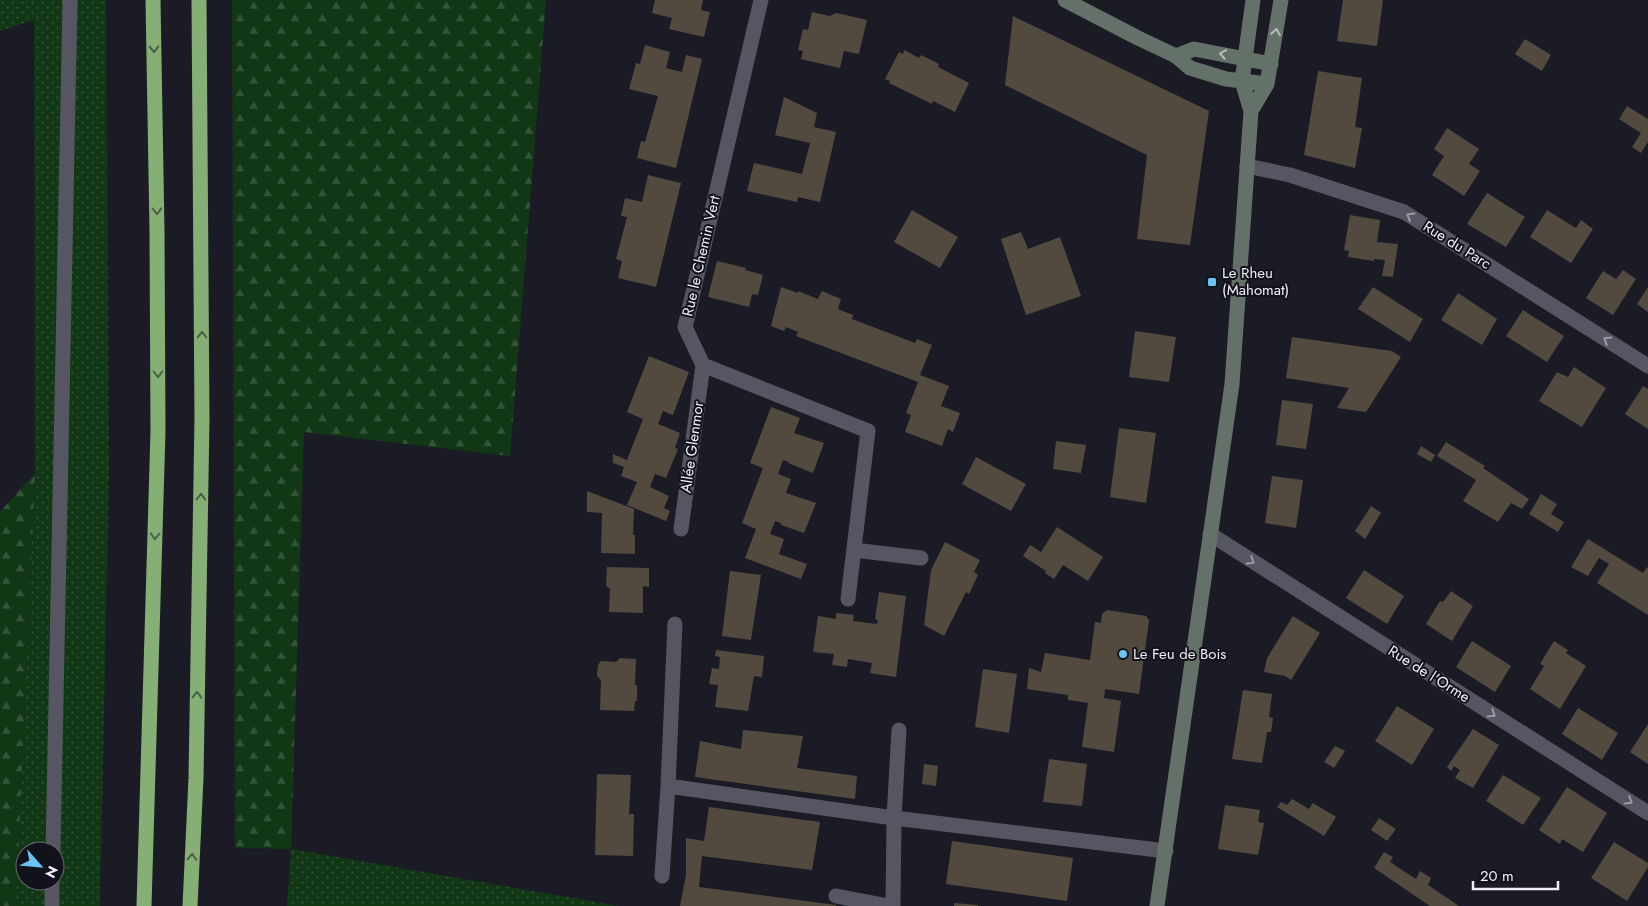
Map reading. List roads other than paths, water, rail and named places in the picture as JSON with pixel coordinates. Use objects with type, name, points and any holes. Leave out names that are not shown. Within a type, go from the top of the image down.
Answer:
[{"type":"highway","points":[[144,906],[158,431],[158,231],[153,0]]},
{"type":"highway","points":[[190,906],[196,778],[202,419],[199,0]]},
{"type":"main road","points":[[1065,0],[1176,56],[1190,68],[1226,79],[1266,84]]},
{"type":"main road","points":[[1157,906],[1232,384],[1251,111],[1242,81],[1253,0]]},
{"type":"main road","points":[[1251,111],[1266,84],[1281,0]]},
{"type":"main road","points":[[1176,56],[1194,49],[1271,64]]},
{"type":"street","points":[[53,841],[70,0]]},
{"type":"street","name":"Rue le Chemin Vert","points":[[703,365],[685,327],[761,0]]},
{"type":"street","name":"Rue du Parc","points":[[1247,166],[1290,175],[1404,212],[1648,366]]},
{"type":"street","points":[[703,365],[868,431],[848,599]]},
{"type":"street","name":"Allée Glenmor","points":[[681,529],[703,365]]},
{"type":"street","name":"Rue de l'Orme","points":[[1210,534],[1648,813]]},
{"type":"street","points":[[854,550],[921,558]]},
{"type":"street","points":[[662,876],[675,624]]},
{"type":"street","points":[[836,896],[891,906],[899,730]]},
{"type":"street","points":[[668,786],[894,818],[1166,851]]},
{"type":"street","points":[[52,891],[52,906]]},
{"type":"place","name":"Le Rheu (Mahomat)","points":[[1212,282]]},
{"type":"place","name":"Le Feu de Bois","points":[[1123,654]]}]
